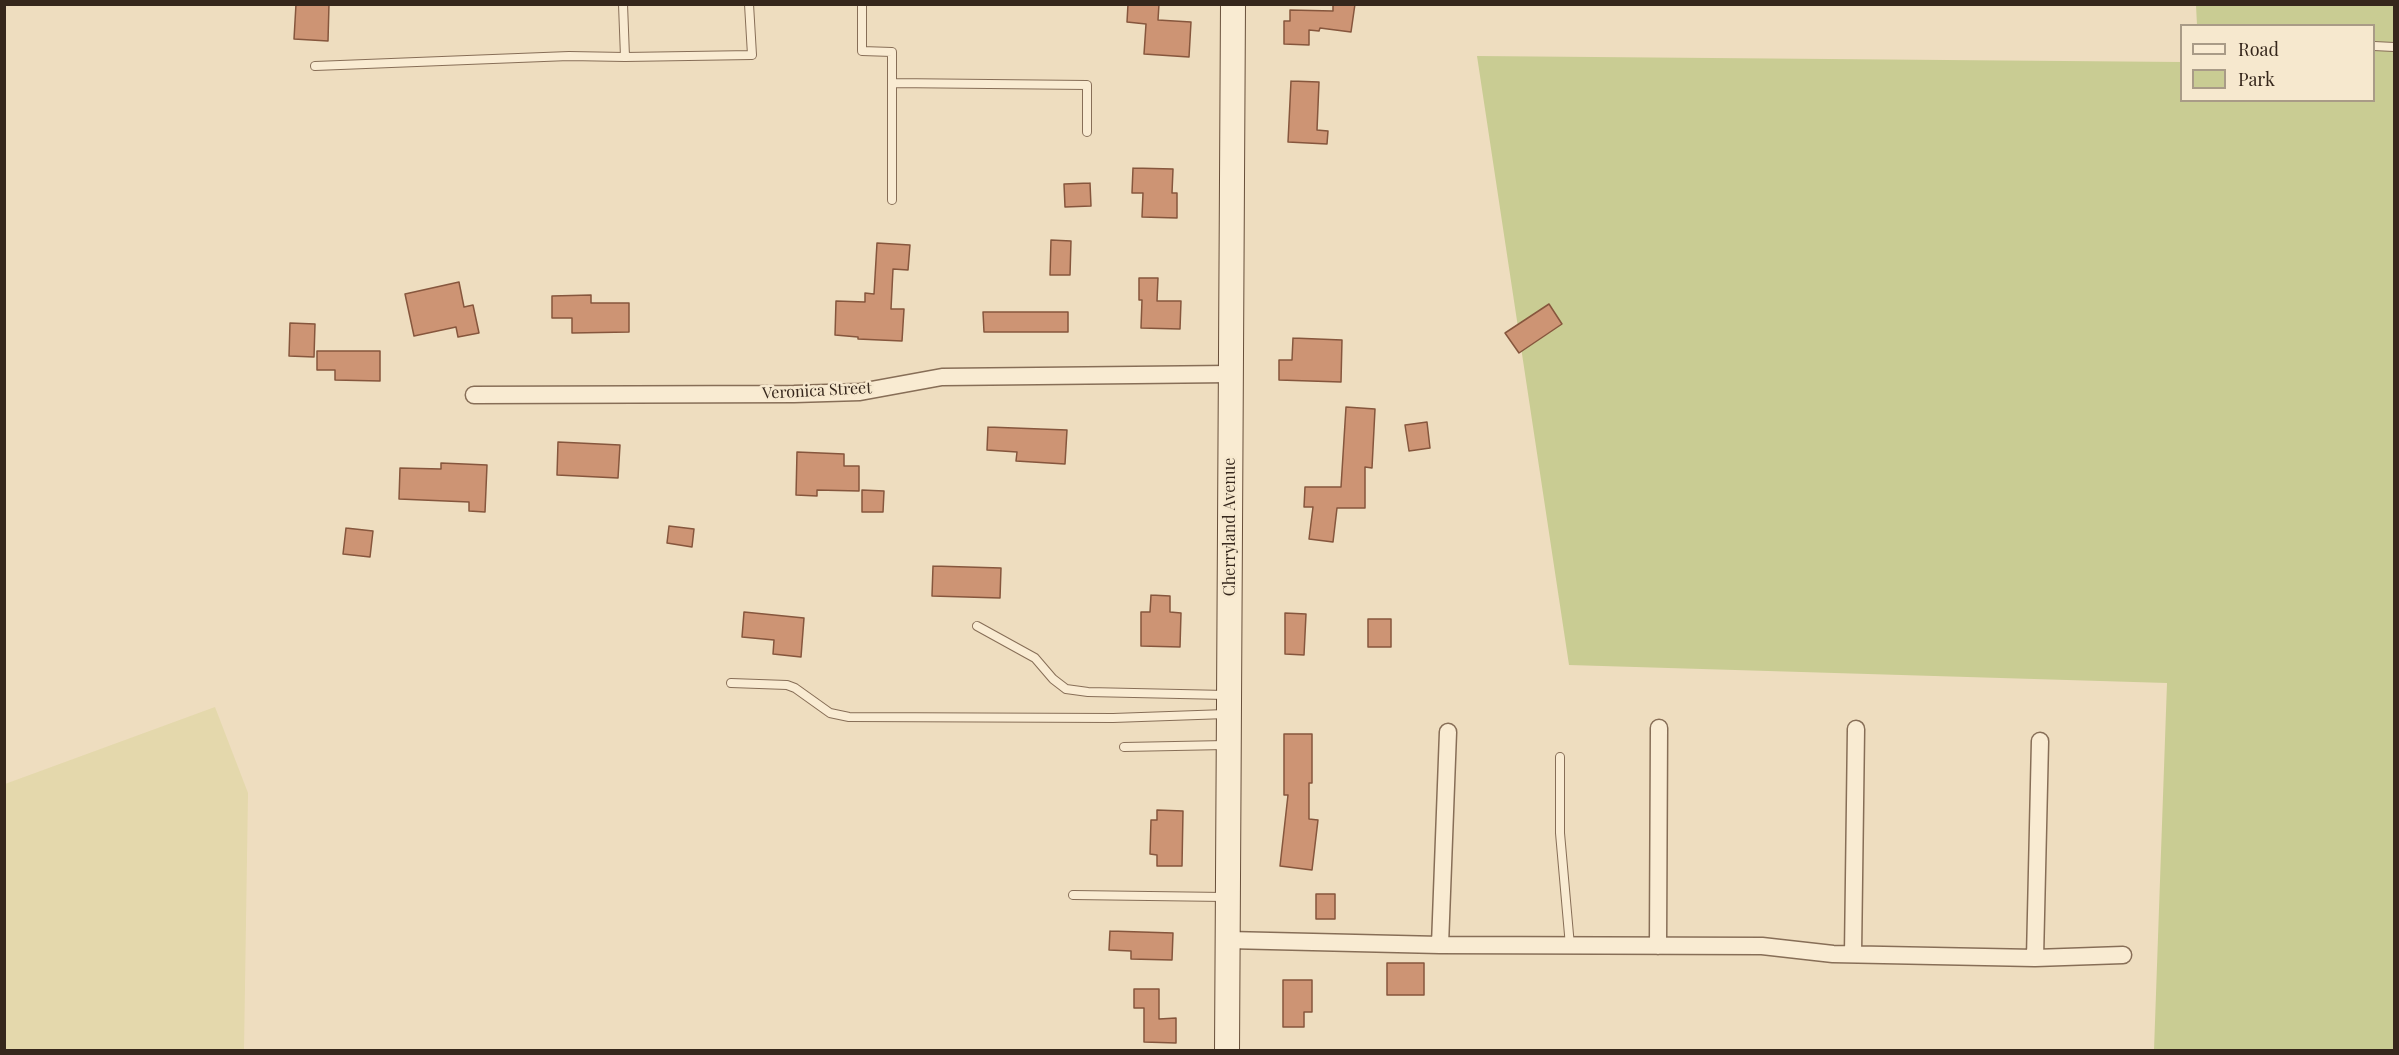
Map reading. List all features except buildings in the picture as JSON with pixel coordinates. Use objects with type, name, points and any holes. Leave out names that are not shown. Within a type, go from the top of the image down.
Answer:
[{"type":"street","name":"Cherryland Avenue","points":[[1227,1050],[1233,4]]},
{"type":"street","name":"Veronica Street","points":[[474,395],[805,394],[860,392],[942,377],[1231,374]]},
{"type":"street","points":[[1658,946],[1659,728]]},
{"type":"street","points":[[1853,954],[1856,729]]},
{"type":"street","points":[[1440,945],[1448,732]]},
{"type":"street","points":[[2035,958],[2040,741]]},
{"type":"street","points":[[1228,940],[1440,945],[1761,946],[1853,954],[2035,958],[2123,955]]},
{"type":"lane","points":[[623,4],[625,57]]},
{"type":"lane","points":[[315,66],[569,56],[752,54],[749,4]]},
{"type":"lane","points":[[862,4],[862,51],[892,52],[892,200]]},
{"type":"lane","points":[[2375,46],[2394,47]]},
{"type":"lane","points":[[892,83],[1087,85],[1087,132]]},
{"type":"lane","points":[[977,626],[1035,658],[1053,679],[1066,689],[1229,705]]},
{"type":"lane","points":[[731,683],[787,685],[795,688],[830,713],[849,717],[1113,718],[1229,705]]},
{"type":"lane","points":[[1124,747],[1229,745]]},
{"type":"lane","points":[[1560,757],[1560,833],[1570,946]]},
{"type":"lane","points":[[1073,895],[1228,897]]},
{"type":"shaded area","points":[[215,707],[248,793],[244,1050],[5,1050],[5,784]]},
{"type":"green space","points":[[2196,5],[2394,5],[2394,1050],[2154,1050],[2167,683],[1569,665],[1477,56],[2180,62],[2180,102],[2375,102],[2375,24],[2197,24]]}]
